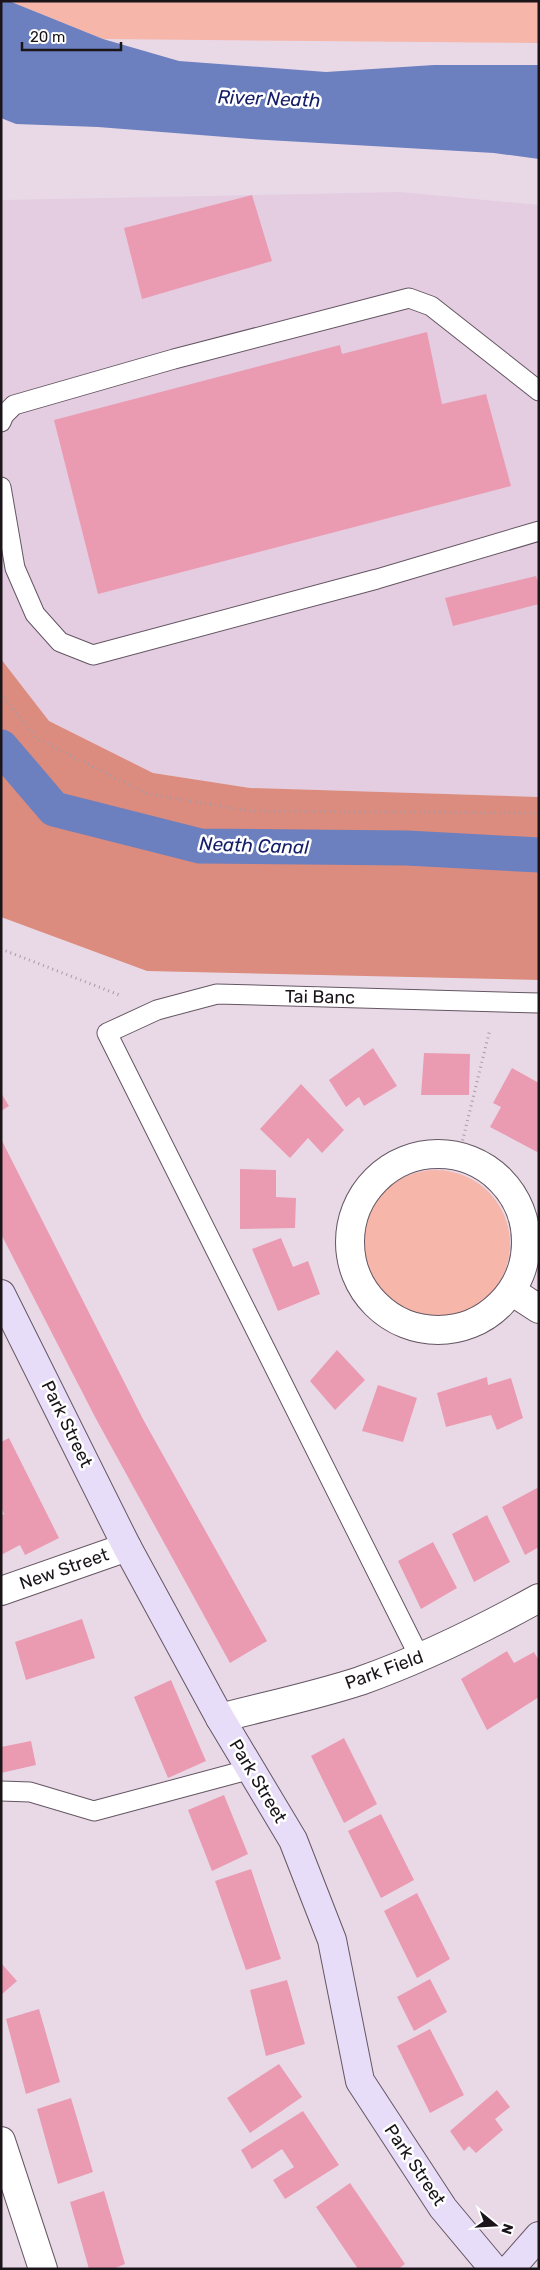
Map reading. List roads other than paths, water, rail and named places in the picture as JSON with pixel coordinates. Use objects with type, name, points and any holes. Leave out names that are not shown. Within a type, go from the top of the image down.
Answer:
[{"type":"main road","name":"Park Street","points":[[1,1294],[127,1547],[220,1718],[293,1840],[332,1940],[360,2081],[443,2208],[494,2269]]},
{"type":"main road","points":[[510,2269],[539,2236]]},
{"type":"street","points":[[434,1153],[459,1154],[489,1169],[509,1189],[524,1221],[524,1262],[513,1292],[483,1318],[448,1330],[418,1329],[376,1308],[360,1282],[350,1243],[356,1206],[378,1177],[402,1161],[434,1153]]},
{"type":"street","points":[[513,1292],[539,1309]]},
{"type":"street","name":"New Street","points":[[1,1591],[127,1547]]},
{"type":"street","name":"Park Field","points":[[220,1718],[358,1681],[420,1658],[491,1624],[539,1598]]},
{"type":"street","points":[[1,2141],[44,2269]]},
{"type":"lane","points":[[1,422],[4,415],[14,405],[174,359],[409,298],[431,306],[539,391]]},
{"type":"lane","points":[[1,487],[15,568],[35,614],[60,642],[93,655],[377,579],[539,531]]},
{"type":"lane","name":"Tai Banc","points":[[420,1658],[107,1032],[157,1010],[218,994],[539,1003]]},
{"type":"lane","points":[[1,1791],[30,1792],[94,1811],[251,1770]]},
{"type":"water","name":"River Neath","points":[[1,1],[9,1],[103,39],[179,61],[326,72],[434,65],[539,65],[539,159],[494,153],[251,139],[98,127],[16,124],[1,118]]},
{"type":"waterway","name":"Neath Canal","points":[[1,747],[54,809],[200,846],[407,848],[539,855]]}]
